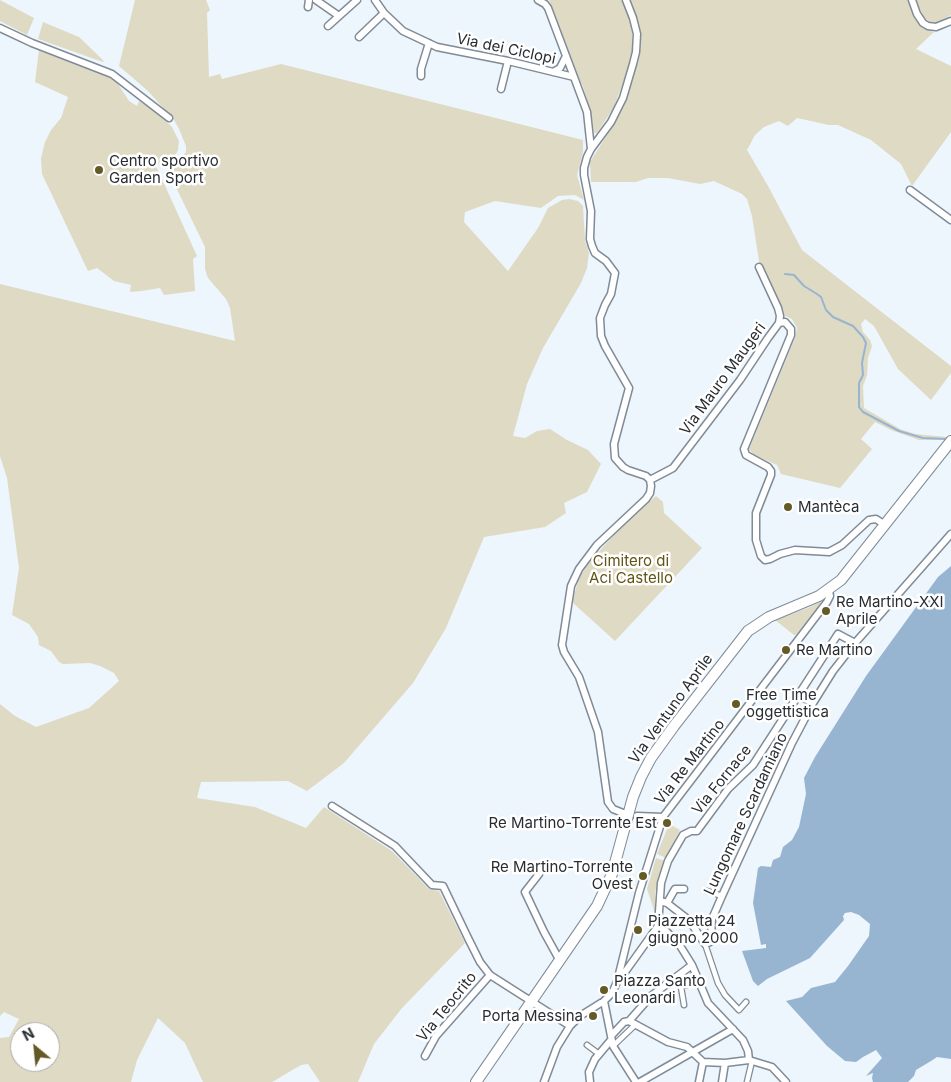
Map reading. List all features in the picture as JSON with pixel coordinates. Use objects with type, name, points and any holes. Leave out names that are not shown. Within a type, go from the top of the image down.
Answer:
[{"type":"main road","name":"Via Ventuno Aprile","points":[[479,1081],[605,891],[632,815],[641,777],[652,758],[741,638],[769,617],[808,602],[829,591],[850,570],[950,444]]},
{"type":"street","points":[[316,0],[339,16]]},
{"type":"street","points":[[328,26],[357,0]]},
{"type":"street","name":"Via dei Ciclopi","points":[[375,0],[384,13],[403,31],[429,44],[574,77]]},
{"type":"street","points":[[538,0],[548,8],[587,112],[591,149]]},
{"type":"street","points":[[626,0],[634,18],[637,34],[636,52],[622,98],[611,122],[591,149],[584,168],[591,211],[590,239],[595,253],[606,261],[615,273],[611,294],[604,305],[600,318],[600,328],[605,346],[629,388],[614,450],[615,458],[623,467],[646,476],[650,480],[650,492],[646,499],[597,545],[580,569],[571,586],[562,645],[564,652],[579,677],[598,732],[608,802],[613,809],[632,815],[664,817]]},
{"type":"street","points":[[912,0],[917,14],[922,22],[928,26],[936,27],[951,21]]},
{"type":"street","points":[[359,37],[384,13]]},
{"type":"street","points":[[0,28],[32,43],[112,74],[169,118]]},
{"type":"street","points":[[421,76],[421,69],[429,44]]},
{"type":"street","points":[[553,72],[560,68],[566,56]]},
{"type":"street","points":[[501,89],[508,61]]},
{"type":"street","points":[[910,190],[951,220]]},
{"type":"street","points":[[758,267],[778,308],[780,324]]},
{"type":"street","name":"Via Mauro Maugeri","points":[[650,480],[673,468],[780,324],[785,322],[789,325],[791,335],[744,449],[746,454],[753,460],[768,467],[771,471],[756,514],[756,540],[760,556],[765,560],[795,550],[830,552],[869,520],[876,519],[885,525]]},
{"type":"street","name":"Lungomare Scardamiano","points":[[705,944],[710,942],[712,919],[739,849],[813,703],[855,643],[951,534]]},
{"type":"street","name":"Via Re Martino","points":[[604,1001],[612,993],[617,982],[639,893],[664,817],[827,602],[830,596],[829,591]]},
{"type":"street","name":"Via Fornace","points":[[658,926],[663,902],[661,883],[668,861],[676,845],[683,835],[691,831],[697,831],[728,789],[753,765],[838,634],[855,643]]},
{"type":"street","points":[[798,695],[813,703]]},
{"type":"street","points":[[332,806],[395,846],[432,884],[443,886],[472,946],[490,975],[570,1026]]},
{"type":"street","points":[[539,874],[525,892],[560,961]]},
{"type":"street","points":[[684,889],[675,889],[663,902],[689,920],[705,944],[718,983],[725,995],[739,1010],[746,1002]]},
{"type":"street","points":[[706,891],[722,896]]},
{"type":"street","points":[[617,982],[658,926],[679,944],[692,966],[708,1003],[743,1040],[750,1060],[747,1082]]},
{"type":"street","points":[[590,1082],[589,1072],[599,1054],[624,1022],[629,1021],[651,996],[692,966]]},
{"type":"street","name":"Via Teocrito","points":[[425,1056],[436,1036],[490,975]]},
{"type":"street","points":[[684,1005],[681,987],[698,981]]},
{"type":"street","points":[[544,1082],[557,1048],[570,1026],[580,1016],[604,1001],[611,1041],[636,1082]]},
{"type":"street","points":[[629,1021],[663,1040],[687,1047],[703,1062],[725,1063],[750,1060],[772,1067],[786,1082]]},
{"type":"street","points":[[611,1041],[636,1024]]},
{"type":"street","points":[[640,1082],[733,1029]]},
{"type":"street","points":[[587,1046],[599,1054]]},
{"type":"street","points":[[699,1082],[703,1062]]},
{"type":"street","points":[[722,1082],[725,1063]]},
{"type":"green space","points":[[0,0],[34,18],[27,35],[0,21]]},
{"type":"green space","points":[[135,0],[206,0],[210,10],[207,13],[209,77],[220,74],[222,79],[281,64],[583,140],[583,152],[577,175],[584,200],[575,195],[558,196],[541,208],[495,201],[465,212],[464,222],[508,271],[538,228],[548,208],[562,200],[569,199],[578,201],[583,206],[585,240],[589,253],[587,268],[581,283],[543,348],[527,384],[513,436],[525,438],[537,431],[550,429],[588,450],[601,464],[587,492],[564,503],[566,513],[545,527],[484,537],[446,628],[413,683],[344,763],[307,791],[288,781],[201,782],[197,798],[255,807],[306,828],[324,807],[392,851],[429,889],[439,891],[465,943],[402,1008],[374,1044],[358,1082],[320,1082],[308,1064],[301,1065],[272,1082],[203,1082],[185,1043],[158,1018],[137,1060],[131,1082],[0,1082],[0,1038],[10,1035],[10,1072],[60,1072],[60,1022],[17,1022],[19,1019],[4,1012],[0,1016],[0,704],[15,716],[36,727],[89,708],[119,681],[114,673],[100,666],[90,663],[63,664],[59,662],[51,651],[39,645],[38,637],[29,624],[12,615],[19,568],[7,478],[0,456],[0,284],[235,341],[230,308],[226,299],[208,278],[205,269],[205,247],[170,175],[171,170],[186,152],[186,146],[174,120],[148,91],[119,66]]},
{"type":"green space","points":[[549,0],[622,0],[631,20],[633,49],[630,64],[614,107],[597,133],[594,133],[583,86],[577,76]]},
{"type":"green space","points":[[630,0],[908,0],[914,17],[921,27],[934,32],[916,49],[951,66],[951,132],[912,186],[901,164],[871,140],[838,125],[829,125],[797,118],[788,126],[779,121],[764,127],[755,135],[747,150],[802,250],[951,366],[951,373],[931,400],[898,369],[874,326],[865,319],[861,324],[863,332],[870,340],[872,346],[863,386],[864,408],[900,429],[915,434],[947,437],[945,440],[919,440],[875,422],[861,439],[872,449],[840,488],[781,474],[777,465],[754,455],[749,449],[795,338],[797,328],[792,319],[783,315],[759,261],[752,216],[747,199],[742,194],[714,181],[700,184],[668,178],[648,178],[636,182],[591,182],[590,162],[616,121],[625,102],[640,54],[641,34]]},
{"type":"green space","points":[[916,0],[951,0],[951,15],[938,23],[930,22],[924,18]]},
{"type":"green space","points":[[43,22],[79,37],[104,61],[38,39]]},
{"type":"green space","name":"Centro sportivo Garden Sport","points":[[39,50],[116,81],[129,101],[137,106],[139,101],[157,112],[172,127],[179,141],[178,150],[176,154],[156,166],[197,256],[193,259],[195,291],[164,295],[160,288],[130,292],[131,285],[114,281],[97,268],[88,271],[42,174],[41,158],[45,142],[51,130],[61,118],[68,97],[35,82]]},
{"type":"green space","name":"Cimitero di Aci Castello","points":[[656,496],[663,502],[664,513],[702,548],[615,641],[572,602],[579,578],[590,561],[631,517]]},
{"type":"green space","points":[[820,602],[821,604],[796,635],[775,620],[808,608]]},
{"type":"green space","points":[[669,824],[680,830],[666,858],[657,854]]},
{"type":"green space","points":[[656,858],[665,861],[655,892],[655,913],[647,889]]},
{"type":"water","points":[[951,566],[951,1059],[937,1057],[916,1070],[914,1076],[908,1082],[873,1082],[873,1073],[866,1076],[882,1058],[876,1050],[856,1062],[845,1061],[827,1046],[786,1001],[802,997],[811,988],[835,982],[869,936],[870,924],[859,915],[851,912],[845,913],[843,916],[844,920],[810,958],[767,979],[758,986],[753,981],[742,951],[766,948],[766,944],[761,945],[753,903],[758,868],[761,866],[771,867],[773,860],[780,857],[783,847],[792,840],[799,827],[806,794],[804,778],[815,757],[866,676],[938,577]]},
{"type":"waterway","points":[[785,274],[794,275],[804,286],[821,297],[826,310],[833,317],[853,326],[863,337],[866,343],[862,363],[863,375],[859,383],[859,407],[863,412],[899,431],[923,438],[946,439]]},
{"type":"place","name":"Centro sportivo Garden Sport","points":[[99,170]]},
{"type":"place","name":"Mantèca","points":[[788,507]]},
{"type":"place","name":"Re Martino-XXI Aprile","points":[[826,611]]},
{"type":"place","name":"Re Martino","points":[[786,650]]},
{"type":"place","name":"Free Time oggettistica","points":[[736,704]]},
{"type":"place","name":"Re Martino-Torrente Est","points":[[667,823]]},
{"type":"place","name":"Re Martino-Torrente Ovest","points":[[643,876]]},
{"type":"place","name":"Piazzetta 24 giugno 2000","points":[[638,930]]},
{"type":"place","name":"Piazza Santo Leonardi","points":[[604,990]]},
{"type":"place","name":"Porta Messina","points":[[593,1016]]}]
